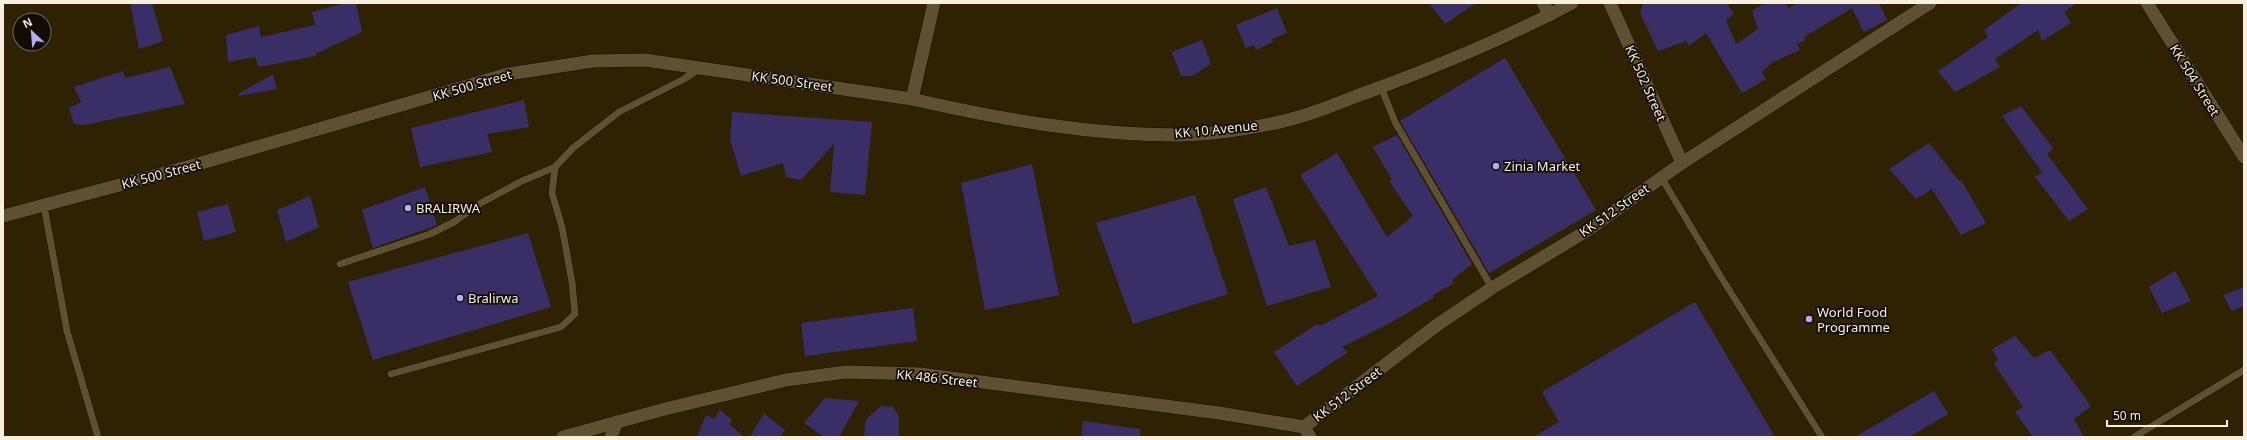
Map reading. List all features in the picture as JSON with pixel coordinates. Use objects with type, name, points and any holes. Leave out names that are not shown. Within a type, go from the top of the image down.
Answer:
[{"type":"street","points":[[912,99],[934,3]]},
{"type":"street","points":[[1543,3],[1550,15]]},
{"type":"street","name":"KK 10 Avenue","points":[[912,99],[964,111],[1042,124],[1110,131],[1180,135],[1220,131],[1304,116],[1443,64],[1550,15],[1572,3]]},
{"type":"street","name":"KK 502 Street","points":[[1610,3],[1682,163]]},
{"type":"street","name":"KK 512 Street","points":[[1307,432],[1437,325],[1492,288],[1588,230],[1682,163],[1930,3]]},
{"type":"street","name":"KK 504 Street","points":[[2146,3],[2244,157]]},
{"type":"street","name":"KK 500 Street","points":[[3,216],[190,166],[508,74],[594,61],[645,60],[912,99]]},
{"type":"street","name":"KK 486 Street","points":[[563,437],[786,380],[846,372],[920,374],[1220,413],[1307,432]]},
{"type":"street","points":[[611,437],[617,422]]},
{"type":"lane","points":[[340,264],[430,234],[454,222],[488,199],[522,181],[555,167],[573,148],[619,112],[684,79],[700,68]]},
{"type":"lane","points":[[1381,87],[1395,122],[1492,288]]},
{"type":"lane","points":[[391,374],[561,327],[575,314],[572,282],[562,227],[552,193],[555,167]]},
{"type":"lane","points":[[1661,177],[1721,278],[1822,437]]},
{"type":"lane","points":[[44,206],[67,331],[98,437]]},
{"type":"lane","points":[[2134,437],[2244,370]]},
{"type":"building","points":[[130,3],[152,3],[163,41],[139,49]]},
{"type":"building","points":[[345,3],[356,3],[362,32],[315,54],[316,56],[259,67],[255,57],[228,62],[226,35],[259,26],[261,37],[315,25],[312,12]]},
{"type":"building","points":[[1429,3],[1476,3],[1445,24]]},
{"type":"building","points":[[1643,3],[1727,3],[1734,14],[1726,20],[1736,44],[1758,29],[1752,11],[1765,3],[1785,3],[1789,8],[1797,3],[1879,3],[1887,20],[1864,32],[1852,8],[1804,37],[1806,40],[1797,44],[1800,50],[1771,63],[1762,72],[1766,79],[1742,93],[1706,33],[1689,46],[1686,41],[1658,51],[1640,13]]},
{"type":"building","points":[[2021,3],[2077,3],[2064,12],[2071,23],[2042,41],[2038,30],[1995,59],[2000,67],[1955,92],[1938,71],[1988,37],[1984,30]]},
{"type":"building","points":[[1277,8],[1287,33],[1272,39],[1273,42],[1256,50],[1254,45],[1246,48],[1236,25]]},
{"type":"building","points":[[1202,40],[1211,64],[1192,76],[1181,76],[1172,52]]},
{"type":"building","name":"Zinia Market","points":[[1505,58],[1596,210],[1489,273],[1400,121]]},
{"type":"building","points":[[170,67],[185,104],[84,125],[74,124],[69,108],[81,102],[74,87],[123,71],[125,78]]},
{"type":"building","points":[[273,74],[277,89],[239,96],[238,94]]},
{"type":"building","points":[[524,100],[529,127],[487,134],[492,152],[420,167],[411,128]]},
{"type":"building","points":[[2021,106],[2053,148],[2047,154],[2088,209],[2069,221],[2035,177],[2042,172],[2002,116]]},
{"type":"building","points":[[732,112],[872,122],[865,195],[830,192],[834,144],[801,180],[786,177],[783,163],[741,176],[730,140]]},
{"type":"building","points":[[1397,135],[1472,264],[1452,280],[1454,283],[1433,295],[1434,297],[1392,322],[1342,347],[1348,352],[1297,386],[1274,352],[1317,324],[1320,326],[1378,296],[1300,175],[1337,153],[1387,237],[1413,216],[1389,181],[1392,180],[1373,147]]},
{"type":"building","points":[[1929,143],[1959,181],[1961,180],[1986,223],[1961,235],[1932,189],[1916,199],[1889,169]]},
{"type":"building","points":[[1032,164],[1059,295],[985,310],[961,183]]},
{"type":"building","points":[[425,187],[437,225],[373,248],[362,210]]},
{"type":"building","points":[[1266,187],[1289,246],[1315,240],[1331,287],[1267,306],[1233,199]]},
{"type":"building","points":[[1195,195],[1228,294],[1133,324],[1096,223]]},
{"type":"building","points":[[310,196],[319,227],[286,242],[277,210]]},
{"type":"building","points":[[228,204],[236,232],[204,241],[197,212]]},
{"type":"building","points":[[528,233],[551,307],[373,360],[348,282]]},
{"type":"building","points":[[2175,271],[2191,301],[2162,313],[2149,287]]},
{"type":"building","points":[[2244,287],[2244,306],[2232,311],[2223,295]]},
{"type":"building","points":[[1695,302],[1775,437],[1533,437],[1559,422],[1542,392]]},
{"type":"building","points":[[913,308],[917,341],[805,356],[801,323]]},
{"type":"building","points":[[2015,336],[2034,358],[2050,350],[2091,406],[2074,419],[2084,437],[2033,437],[2015,412],[2023,407],[1994,364],[1998,360],[1992,349]]},
{"type":"building","points":[[1934,391],[1948,414],[1909,437],[1855,437]]},
{"type":"building","points":[[825,398],[859,401],[839,437],[824,437],[804,423]]},
{"type":"building","points":[[881,406],[893,407],[899,416],[899,437],[864,437],[866,419]]},
{"type":"building","points":[[720,410],[732,420],[729,424],[744,437],[697,437],[706,415],[714,419]]},
{"type":"building","points":[[764,413],[785,430],[780,437],[750,437]]},
{"type":"building","points":[[1083,421],[1140,429],[1140,437],[1081,437]]},
{"type":"place","name":"Zinia Market","points":[[1496,166]]},
{"type":"place","name":"BRALIRWA","points":[[408,208]]},
{"type":"place","name":"Bralirwa","points":[[460,298]]},
{"type":"place","name":"World Food Programme","points":[[1809,319]]}]
